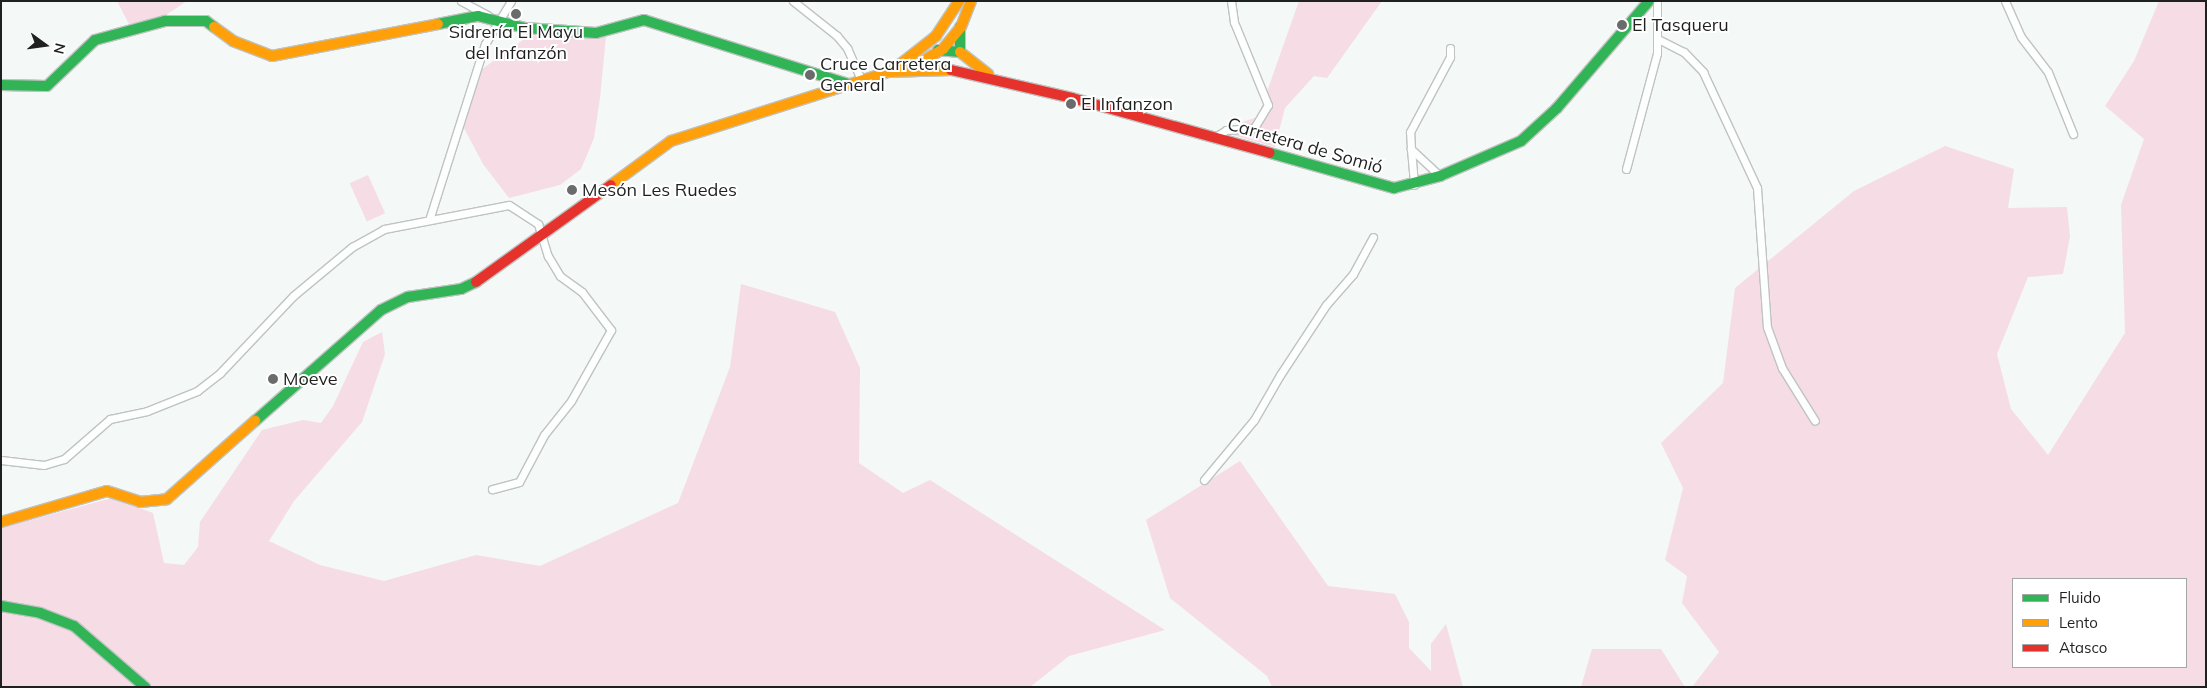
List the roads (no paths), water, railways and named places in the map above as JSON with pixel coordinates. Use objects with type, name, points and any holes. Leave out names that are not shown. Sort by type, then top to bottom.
[{"type":"main road","points":[[1,522],[106,491],[140,502],[167,499],[381,310],[408,297],[471,286],[671,141],[861,80],[909,68],[943,49],[961,27],[971,1]]},
{"type":"main road","name":"Carretera de Somió","points":[[909,68],[951,70],[993,78],[1216,137],[1376,186],[1414,186],[1521,141],[1557,108],[1649,1]]},
{"type":"main road","points":[[888,72],[920,51],[959,3]]},
{"type":"main road","points":[[951,70],[943,49],[944,36],[959,3]]},
{"type":"main road","points":[[1,85],[47,86],[95,40],[165,21],[206,21],[232,41],[272,56],[466,18],[542,30],[596,33],[644,20],[848,84]]},
{"type":"main road","points":[[960,52],[961,27]]},
{"type":"main road","points":[[920,51],[943,49],[960,52],[993,78]]},
{"type":"main road","points":[[1,606],[40,613],[74,626],[145,687]]},
{"type":"street","points":[[461,1],[499,22]]},
{"type":"street","points":[[430,217],[472,77],[511,1]]},
{"type":"street","points":[[793,1],[837,36],[847,48],[861,80]]},
{"type":"street","points":[[1626,169],[1635,146],[1658,39],[1657,1]]},
{"type":"street","points":[[2006,1],[2021,37],[2048,72],[2073,134]]},
{"type":"street","points":[[1216,137],[1226,130],[1254,128],[1268,105],[1234,22],[1232,2]]},
{"type":"street","points":[[1658,39],[1684,52],[1703,72],[1757,188],[1767,327],[1782,368],[1815,420]]},
{"type":"street","points":[[1414,186],[1411,125],[1450,57],[1450,48]]},
{"type":"street","points":[[1411,149],[1440,176]]},
{"type":"street","points":[[1,460],[44,465],[64,458],[110,419],[147,411],[197,391],[220,374],[293,296],[352,247],[384,229],[430,217],[442,220],[509,205],[538,224],[543,234],[548,256],[560,276],[582,292],[611,330],[570,401],[544,435],[519,482],[492,490]]},
{"type":"street","points":[[1204,480],[1254,420],[1280,375],[1353,274],[1373,237]]},
{"type":"place","name":"Sidrería El Mayu del Infanzón","points":[[516,14]]},
{"type":"place","name":"El Tasqueru","points":[[1622,25]]},
{"type":"place","name":"Cruce Carretera General","points":[[810,75]]},
{"type":"place","name":"El Infanzon","points":[[1071,104]]},
{"type":"place","name":"Mesón Les Ruedes","points":[[572,190]]},
{"type":"place","name":"Moeve","points":[[273,379]]}]
